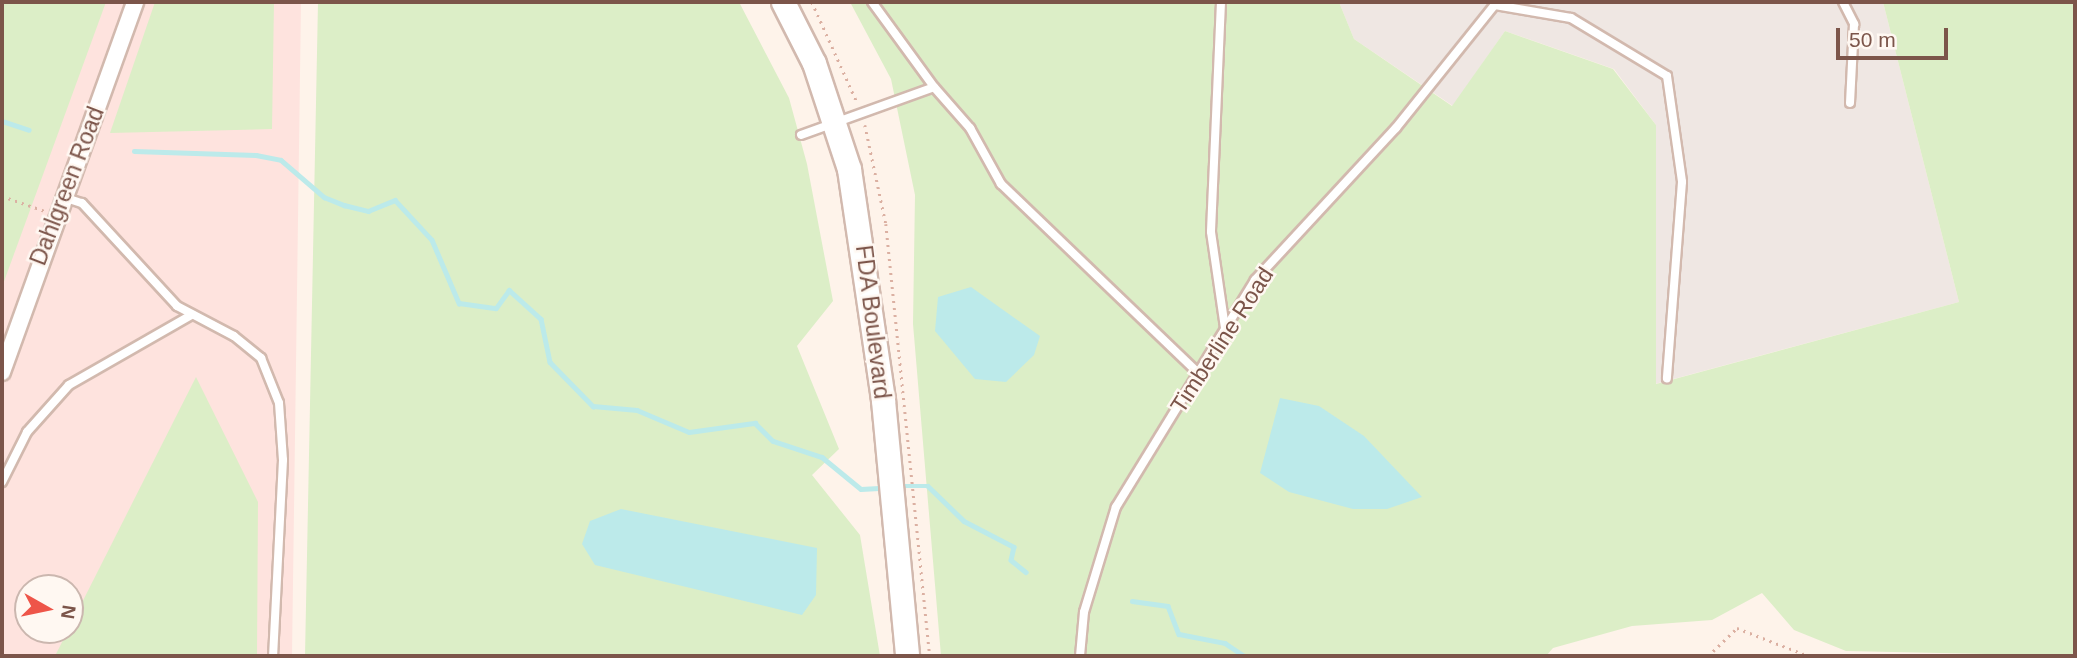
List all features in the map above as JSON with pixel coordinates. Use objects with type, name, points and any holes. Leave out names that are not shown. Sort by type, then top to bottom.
[{"type":"street","name":"Dahlgreen Road","points":[[2,372],[54,214],[63,197],[135,2]]},
{"type":"street","name":"FDA Boulevard","points":[[783,2],[836,123],[877,255],[918,654]]},
{"type":"lane","points":[[872,2],[934,87],[970,128],[1001,184],[1198,373]]},
{"type":"lane","points":[[1221,2],[1211,232],[1225,328]]},
{"type":"lane","points":[[1843,2],[1854,24],[1850,103]]},
{"type":"lane","points":[[1496,4],[1571,18],[1667,76],[1682,182],[1667,379]]},
{"type":"lane","name":"Timberline Road","points":[[1080,656],[1084,612],[1116,507],[1255,280],[1396,128],[1496,4]]},
{"type":"lane","points":[[802,135],[934,87]]},
{"type":"lane","points":[[63,197],[82,203],[191,315],[234,335],[261,358],[279,403],[284,460],[273,656]]},
{"type":"lane","points":[[2,482],[27,432],[69,385],[191,315]]},
{"type":"path","points":[[2,196],[54,214]]},
{"type":"path","points":[[877,255],[918,654]]},
{"type":"path","points":[[1708,656],[1737,628],[1809,656]]},
{"type":"shaded area","points":[[2,2],[301,2],[292,656],[2,656]]},
{"type":"shaded area","points":[[1339,2],[1883,2],[1959,302],[1655,384],[1656,125],[1614,69],[1505,31],[1453,106],[1354,39]]},
{"type":"green space","points":[[2,2],[106,2],[2,287]]},
{"type":"green space","points":[[155,2],[274,2],[272,129],[110,133]]},
{"type":"green space","points":[[318,2],[739,2],[789,98],[807,164],[833,301],[797,346],[839,449],[812,475],[860,535],[880,656],[305,656]]},
{"type":"green space","points":[[850,2],[1339,2],[1354,39],[1452,106],[1505,31],[1613,69],[1656,125],[1656,384],[1959,302],[1883,2],[2075,2],[2075,656],[1846,651],[1794,630],[1762,593],[1712,620],[1632,626],[1553,648],[1546,656],[941,656],[913,324],[915,195],[891,79]]},
{"type":"green space","points":[[196,377],[258,502],[257,656],[55,656],[61,644],[84,644],[84,599]]},
{"type":"water","points":[[971,287],[1040,336],[1034,355],[1006,382],[975,379],[935,331],[938,297]]},
{"type":"water","points":[[1280,398],[1319,406],[1364,436],[1422,497],[1387,509],[1353,509],[1289,492],[1260,473]]},
{"type":"water","points":[[621,509],[817,548],[816,595],[802,615],[595,565],[582,544],[590,521]]},
{"type":"waterway","points":[[2,121],[29,130]]},
{"type":"waterway","points":[[134,151],[256,155],[281,160],[324,197],[344,205],[368,211],[395,200],[432,240],[459,303],[496,308],[509,290],[541,319],[550,362],[593,406],[637,410],[689,432],[755,423],[773,441],[822,457],[861,489],[883,488]]},
{"type":"waterway","points":[[899,486],[928,486],[964,521],[1014,547],[1011,560],[1026,572]]},
{"type":"waterway","points":[[1132,601],[1168,606],[1179,634],[1225,643],[1244,656]]}]
